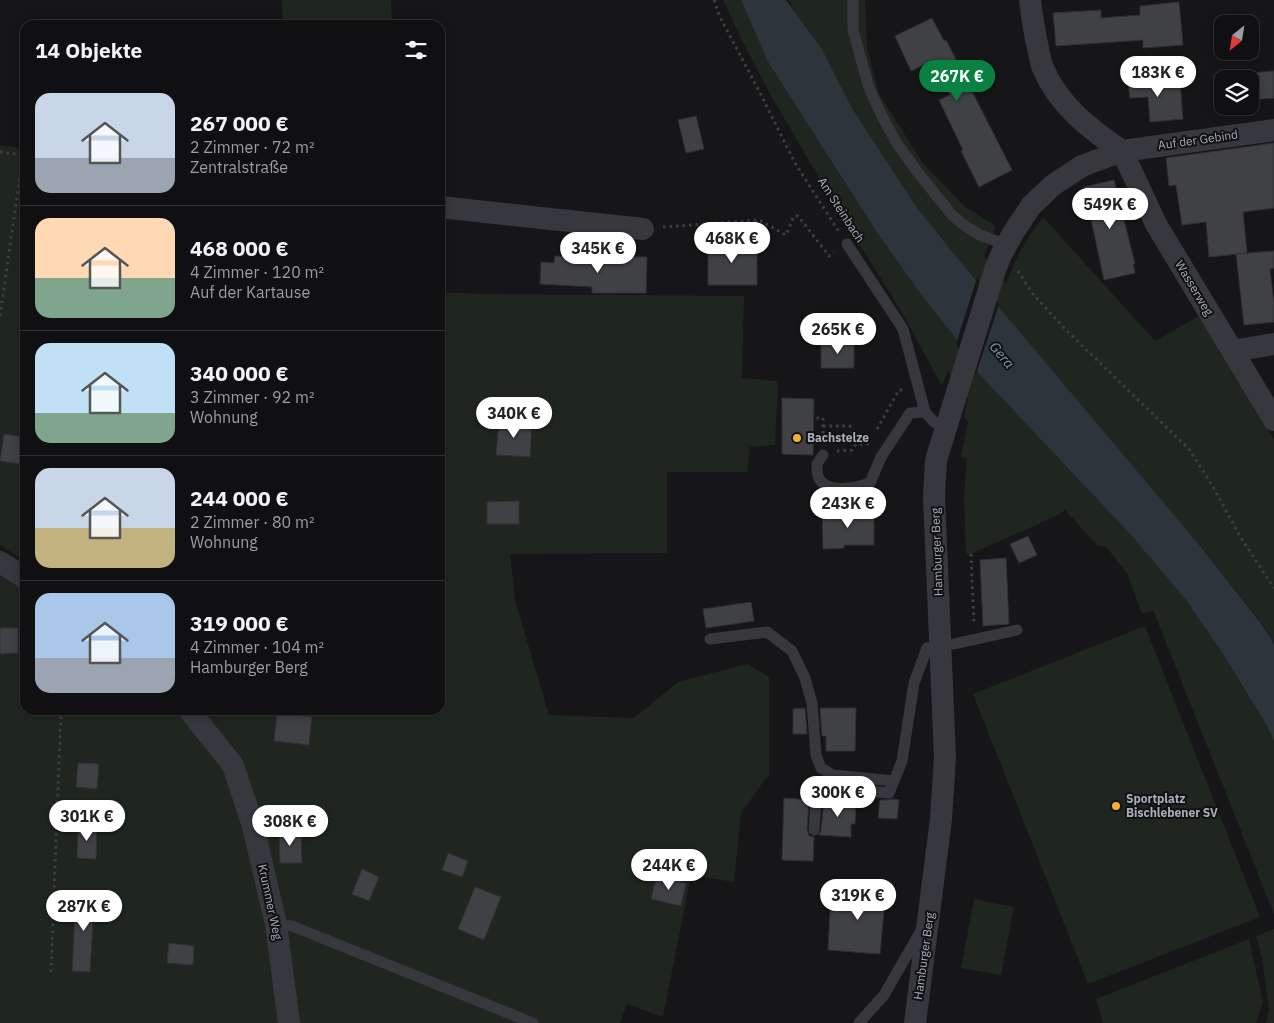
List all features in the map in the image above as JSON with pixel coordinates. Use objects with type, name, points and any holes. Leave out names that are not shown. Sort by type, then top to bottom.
[{"type":"street","points":[[1030,0],[1033,30],[1043,68],[1057,94],[1077,116],[1122,151]]},
{"type":"street","name":"Auf der Gebind","points":[[1122,151],[1274,130]]},
{"type":"street","name":"Hamburger Berg","points":[[915,1023],[941,819],[945,757],[934,497],[936,460],[1001,257],[1031,206],[1053,185],[1082,166],[1122,151]]},
{"type":"street","name":"Wasserweg","points":[[1122,151],[1156,224],[1274,420]]},
{"type":"street","points":[[445,208],[643,228]]},
{"type":"street","points":[[1232,351],[1274,344]]},
{"type":"street","points":[[0,562],[20,575]]},
{"type":"street","name":"Krummer Weg","points":[[193,715],[233,765],[253,826],[276,924],[289,1023]]},
{"type":"lane","points":[[852,0],[853,30],[869,88],[896,142],[933,193],[958,220],[980,234],[1001,257]]},
{"type":"lane","name":"Am Steinbach","points":[[846,244],[903,329],[925,412]]},
{"type":"lane","points":[[823,453],[816,464],[818,477],[823,484],[831,488],[856,488],[870,484],[881,457],[910,413],[925,412],[934,422],[946,428]]},
{"type":"lane","points":[[814,830],[817,787],[889,793],[902,761],[914,683],[927,648],[940,647],[1017,630]]},
{"type":"lane","points":[[710,639],[766,632],[792,651],[805,678],[812,704],[816,756],[821,768],[833,775],[894,781]]},
{"type":"lane","points":[[859,1023],[884,995],[929,917]]},
{"type":"lane","points":[[276,924],[292,926],[533,1023]]},
{"type":"path","name":"Am Steinbach","points":[[714,0],[719,15],[796,163],[846,244]]},
{"type":"path","points":[[0,152],[20,154]]},
{"type":"path","points":[[0,316],[20,174]]},
{"type":"path","points":[[643,228],[759,220],[786,235],[794,216],[798,216],[829,256],[846,244]]},
{"type":"path","points":[[1001,257],[1017,270],[1032,293],[1068,332],[1189,449],[1209,480],[1241,538],[1274,588]]},
{"type":"path","points":[[810,418],[823,418],[823,426],[823,453],[852,450],[858,444],[850,426],[823,426]]},
{"type":"path","points":[[971,554],[975,639]]},
{"type":"path","points":[[51,972],[61,715]]},
{"type":"shaded area","points":[[282,0],[391,0],[392,20],[283,20]]},
{"type":"shaded area","points":[[723,0],[741,0],[768,62],[876,231],[922,296],[954,336],[979,374],[1130,534],[1186,600],[1225,657],[1267,726],[1274,741],[1274,914],[1153,610],[1142,614],[1127,573],[1106,547],[1097,545],[1065,510],[1056,516],[966,555],[964,496],[967,458],[961,457],[968,422],[964,416],[968,399],[948,371],[942,386],[900,309],[839,212],[773,99],[741,39]]},
{"type":"shaded area","points":[[789,0],[865,0],[867,48],[879,94],[922,162],[964,206],[996,226],[984,256],[1006,283],[1017,257],[1043,217],[1155,341],[1199,316],[1274,439],[1274,644],[1263,625],[1197,542],[918,209],[853,110],[822,49],[793,9]]},
{"type":"shaded area","points":[[0,145],[15,147],[20,150],[20,558],[0,545]]},
{"type":"shaded area","points":[[445,292],[744,296],[742,378],[778,381],[775,445],[750,447],[747,472],[667,472],[667,553],[510,554],[515,600],[549,715],[634,718],[678,682],[747,664],[769,677],[769,774],[741,813],[734,882],[691,875],[663,1017],[627,1004],[620,1023],[297,1023],[269,932],[282,1023],[0,1023],[0,575],[20,588],[20,715],[181,715],[221,760],[245,762],[205,715],[445,715]]},
{"type":"shaded area","name":"Sportplatz Bischlebener SV","points":[[1145,626],[1260,917],[1088,984],[973,694]]},
{"type":"shaded area","points":[[974,899],[1014,907],[1001,975],[961,968]]},
{"type":"shaded area","points":[[1274,929],[1274,1023],[1266,1023],[1269,1010],[1262,959],[1256,936]]},
{"type":"shaded area","points":[[1249,939],[1263,1002],[1256,1023],[1103,1023],[1096,999]]},
{"type":"water","name":"Gera","points":[[741,0],[786,0],[822,49],[853,110],[918,209],[1197,542],[1263,626],[1274,644],[1274,741],[1267,726],[1225,657],[1186,600],[1130,534],[979,374],[954,336],[922,296],[876,231],[768,62]]},
{"type":"pier","points":[[977,278],[999,304],[976,374],[956,344]]},
{"type":"building","points":[[1179,2],[1183,45],[1143,48],[1143,40],[1056,46],[1053,13],[1101,10],[1101,18],[1140,15],[1140,6]]},
{"type":"building","points":[[932,18],[944,41],[946,40],[1012,170],[979,187],[939,100],[950,95],[932,61],[911,71],[895,36]]},
{"type":"building","points":[[1274,71],[1274,98],[1259,99],[1259,72]]},
{"type":"building","points":[[1146,73],[1147,85],[1180,82],[1183,119],[1150,122],[1148,97],[1130,98],[1127,75]]},
{"type":"building","points":[[696,116],[704,149],[686,153],[678,120]]},
{"type":"building","points":[[1274,143],[1274,208],[1243,212],[1247,253],[1209,257],[1206,222],[1182,225],[1176,185],[1169,186],[1166,158]]},
{"type":"building","points":[[1114,180],[1135,264],[1133,264],[1135,273],[1104,280],[1084,187]]},
{"type":"building","points":[[708,243],[757,243],[757,285],[708,285]]},
{"type":"building","points":[[1274,251],[1274,268],[1270,269],[1274,322],[1244,325],[1236,254]]},
{"type":"building","points":[[555,256],[647,257],[646,293],[592,293],[592,287],[540,284],[541,262],[554,263]]},
{"type":"building","points":[[821,342],[854,342],[854,368],[821,368]]},
{"type":"building","points":[[782,398],[814,399],[813,455],[782,454]]},
{"type":"building","points":[[499,420],[532,422],[530,457],[496,455]]},
{"type":"building","points":[[4,434],[20,436],[19,464],[0,461]]},
{"type":"building","points":[[519,501],[519,524],[487,524],[487,502]]},
{"type":"building","points":[[822,511],[874,511],[874,545],[844,545],[844,548],[823,549]]},
{"type":"building","points":[[1028,536],[1037,555],[1019,563],[1010,544]]},
{"type":"building","points":[[1006,558],[1009,624],[983,626],[980,560]]},
{"type":"building","points":[[751,602],[754,621],[706,628],[703,609]]},
{"type":"building","points":[[0,628],[18,628],[18,653],[0,654]]},
{"type":"building","points":[[805,708],[807,734],[793,734],[793,709]]},
{"type":"building","points":[[820,708],[856,708],[855,751],[826,751],[826,736],[822,736]]},
{"type":"building","points":[[277,715],[312,717],[309,745],[274,741]]},
{"type":"building","points":[[78,763],[99,764],[97,789],[76,787]]},
{"type":"building","points":[[784,798],[809,800],[807,829],[809,836],[814,837],[813,861],[782,860]]},
{"type":"building","points":[[826,799],[856,801],[855,824],[851,824],[851,837],[819,835],[824,801],[826,802]]},
{"type":"building","points":[[880,800],[899,800],[897,819],[878,818]]},
{"type":"building","points":[[78,825],[97,826],[96,859],[77,858]]},
{"type":"building","points":[[279,832],[301,832],[302,863],[280,863]]},
{"type":"building","points":[[448,853],[468,861],[462,877],[442,870]]},
{"type":"building","points":[[362,869],[379,877],[369,901],[352,894]]},
{"type":"building","points":[[656,877],[686,883],[681,906],[651,899]]},
{"type":"building","points":[[856,885],[886,888],[880,954],[828,950],[831,895],[855,897]]},
{"type":"building","points":[[475,887],[501,897],[484,940],[458,929]]},
{"type":"building","points":[[76,894],[97,895],[95,921],[93,921],[90,972],[72,971]]},
{"type":"building","points":[[169,943],[194,946],[193,965],[167,963]]},
{"type":"place","name":"Bachstelze","points":[[797,438]]},
{"type":"place","name":"Sportplatz Bischlebener SV","points":[[1116,806]]}]
